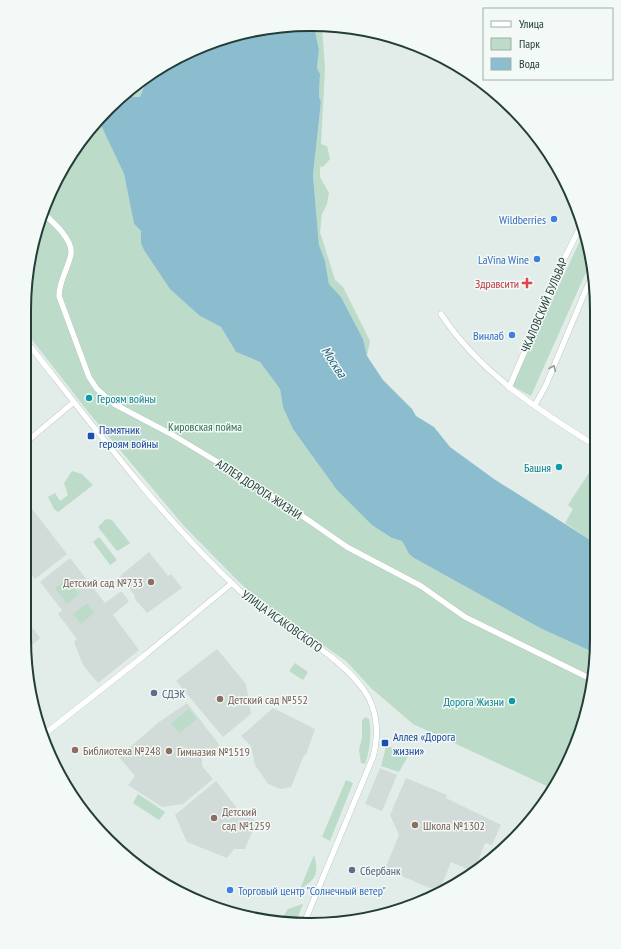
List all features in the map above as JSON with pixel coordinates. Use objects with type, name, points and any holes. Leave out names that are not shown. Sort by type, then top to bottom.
[{"type":"street","name":"АЛЛЕЯ ДОРОГА ЖИЗНИ","points":[[47,217],[65,236],[71,248],[71,255],[59,286],[59,296],[89,377],[102,395],[114,404],[171,434],[285,504],[347,547],[421,586],[465,618],[588,677]]},
{"type":"street","name":"ЧКАЛОВСКИЙ БУЛЬВАР","points":[[508,388],[565,257],[578,232]]},
{"type":"street","points":[[535,405],[546,385],[589,284]]},
{"type":"street","points":[[441,314],[465,345],[495,377],[508,388],[590,442]]},
{"type":"street","name":"УЛИЦА ИСАКОВСКОГО","points":[[31,347],[133,477],[232,583],[259,607],[339,663],[365,692],[374,713],[377,737],[372,761],[306,918]]},
{"type":"street","points":[[31,438],[74,402]]},
{"type":"street","points":[[47,732],[145,655],[232,583]]},
{"type":"shaded area","points":[[31,508],[67,554],[35,579],[31,574]]},
{"type":"shaded area","name":"Детский сад №733","points":[[149,552],[168,576],[171,574],[182,588],[147,613],[134,598],[135,596],[120,576]]},
{"type":"shaded area","points":[[70,558],[105,603],[120,592],[122,592],[129,601],[113,615],[139,650],[98,683],[83,665],[74,642],[77,639],[58,614],[62,610],[40,582]]},
{"type":"shaded area","points":[[31,626],[40,638],[31,645]]},
{"type":"shaded area","name":"Детский сад №552","points":[[217,649],[246,684],[251,714],[223,737],[176,681]]},
{"type":"shaded area","name":"Гимназия №1519","points":[[187,703],[218,743],[219,746],[202,758],[202,766],[213,779],[183,804],[162,807],[128,785],[135,776],[119,757],[159,722]]},
{"type":"shaded area","points":[[273,708],[315,729],[306,755],[304,755],[291,787],[281,789],[268,784],[255,765],[251,746],[241,736]]},
{"type":"shaded area","points":[[380,768],[397,775],[382,811],[365,804]]},
{"type":"shaded area","points":[[406,778],[447,795],[446,798],[501,825],[492,845],[485,843],[478,862],[468,869],[451,862],[442,885],[430,888],[385,869],[399,835],[390,815]]},
{"type":"shaded area","name":"Детский сад №1259","points":[[216,781],[240,812],[257,821],[245,849],[234,849],[227,858],[187,842],[175,815]]},
{"type":"green space","points":[[315,31],[322,32],[325,69],[321,144],[327,146],[330,159],[324,166],[320,167],[320,177],[329,193],[327,204],[322,214],[320,232],[335,280],[343,287],[370,341],[367,356],[363,339],[341,297],[329,284],[325,261],[319,245],[313,175],[321,102],[319,96],[320,74],[317,68],[319,50]]},
{"type":"green space","points":[[145,86],[140,97],[133,98],[132,95]]},
{"type":"green space","name":"Кировская пойма","points":[[101,125],[124,174],[134,224],[141,231],[141,243],[200,316],[221,327],[236,352],[260,362],[280,389],[283,407],[392,538],[402,541],[409,554],[414,558],[542,629],[589,650],[585,693],[575,728],[569,745],[548,786],[413,724],[371,688],[346,661],[261,602],[238,581],[184,526],[89,413],[31,338],[31,310],[33,274],[36,256],[52,204],[68,171]]},
{"type":"green space","points":[[580,240],[587,269],[531,396],[512,386]]},
{"type":"green space","points":[[72,471],[82,474],[93,485],[58,512],[54,509],[48,497],[55,493],[60,501],[68,495],[64,483]]},
{"type":"green space","points":[[590,471],[590,540],[565,523],[573,509],[568,505]]},
{"type":"green space","points":[[106,519],[112,520],[130,543],[118,551],[98,527]]},
{"type":"green space","points":[[99,537],[117,560],[110,565],[93,542]]},
{"type":"green space","points":[[68,579],[79,594],[67,604],[55,588]]},
{"type":"green space","points":[[87,603],[94,613],[81,624],[73,614]]},
{"type":"green space","points":[[295,663],[308,672],[303,680],[289,671]]},
{"type":"green space","points":[[189,709],[197,719],[179,733],[171,723]]},
{"type":"green space","points":[[366,717],[369,719],[370,737],[365,764],[361,763],[359,750],[362,738],[362,720]]},
{"type":"green space","points":[[386,747],[412,749],[399,772],[381,766]]},
{"type":"green space","points":[[346,780],[353,783],[330,841],[322,837]]},
{"type":"green space","points":[[138,794],[165,812],[159,820],[133,803]]},
{"type":"green space","points":[[314,855],[316,866],[315,875],[310,882],[300,889]]},
{"type":"green space","points":[[303,904],[298,917],[283,916],[288,909]]},
{"type":"water","name":"Москва","points":[[315,31],[319,50],[317,68],[320,74],[319,96],[321,102],[313,175],[319,245],[325,261],[329,284],[341,297],[363,339],[367,356],[383,380],[412,409],[416,416],[434,427],[450,447],[494,479],[590,540],[589,650],[542,629],[414,558],[409,554],[402,541],[392,538],[372,525],[337,490],[293,429],[283,407],[280,389],[260,362],[236,352],[221,327],[200,316],[170,289],[141,243],[141,231],[134,224],[124,174],[101,125],[132,95],[133,97],[140,97],[145,86],[155,78],[171,68],[204,52],[256,36],[274,33]]},
{"type":"place","name":"Wildberries","points":[[554,219]]},
{"type":"place","name":"LaVina Wine","points":[[537,259]]},
{"type":"place","name":"Здравсити","points":[[527,283]]},
{"type":"place","name":"Винлаб","points":[[512,335]]},
{"type":"place","name":"Героям войны","points":[[89,398]]},
{"type":"place","name":"Памятник героям войны","points":[[91,436]]},
{"type":"place","name":"Башня","points":[[559,467]]},
{"type":"place","name":"Детский сад №733","points":[[151,582]]},
{"type":"place","name":"СДЭК","points":[[154,693]]},
{"type":"place","name":"Детский сад №552","points":[[220,699]]},
{"type":"place","name":"Дорога Жизни","points":[[512,701]]},
{"type":"place","name":"Аллея «Дорога жизни»","points":[[385,743]]},
{"type":"place","name":"Библиотека №248","points":[[75,750]]},
{"type":"place","name":"Гимназия №1519","points":[[169,751]]},
{"type":"place","name":"Детский сад №1259","points":[[214,818]]},
{"type":"place","name":"Школа №1302","points":[[415,825]]},
{"type":"place","name":"Сбербанк","points":[[352,870]]},
{"type":"place","name":"Торговый центр \"Солнечный ветер\"","points":[[230,890]]}]
